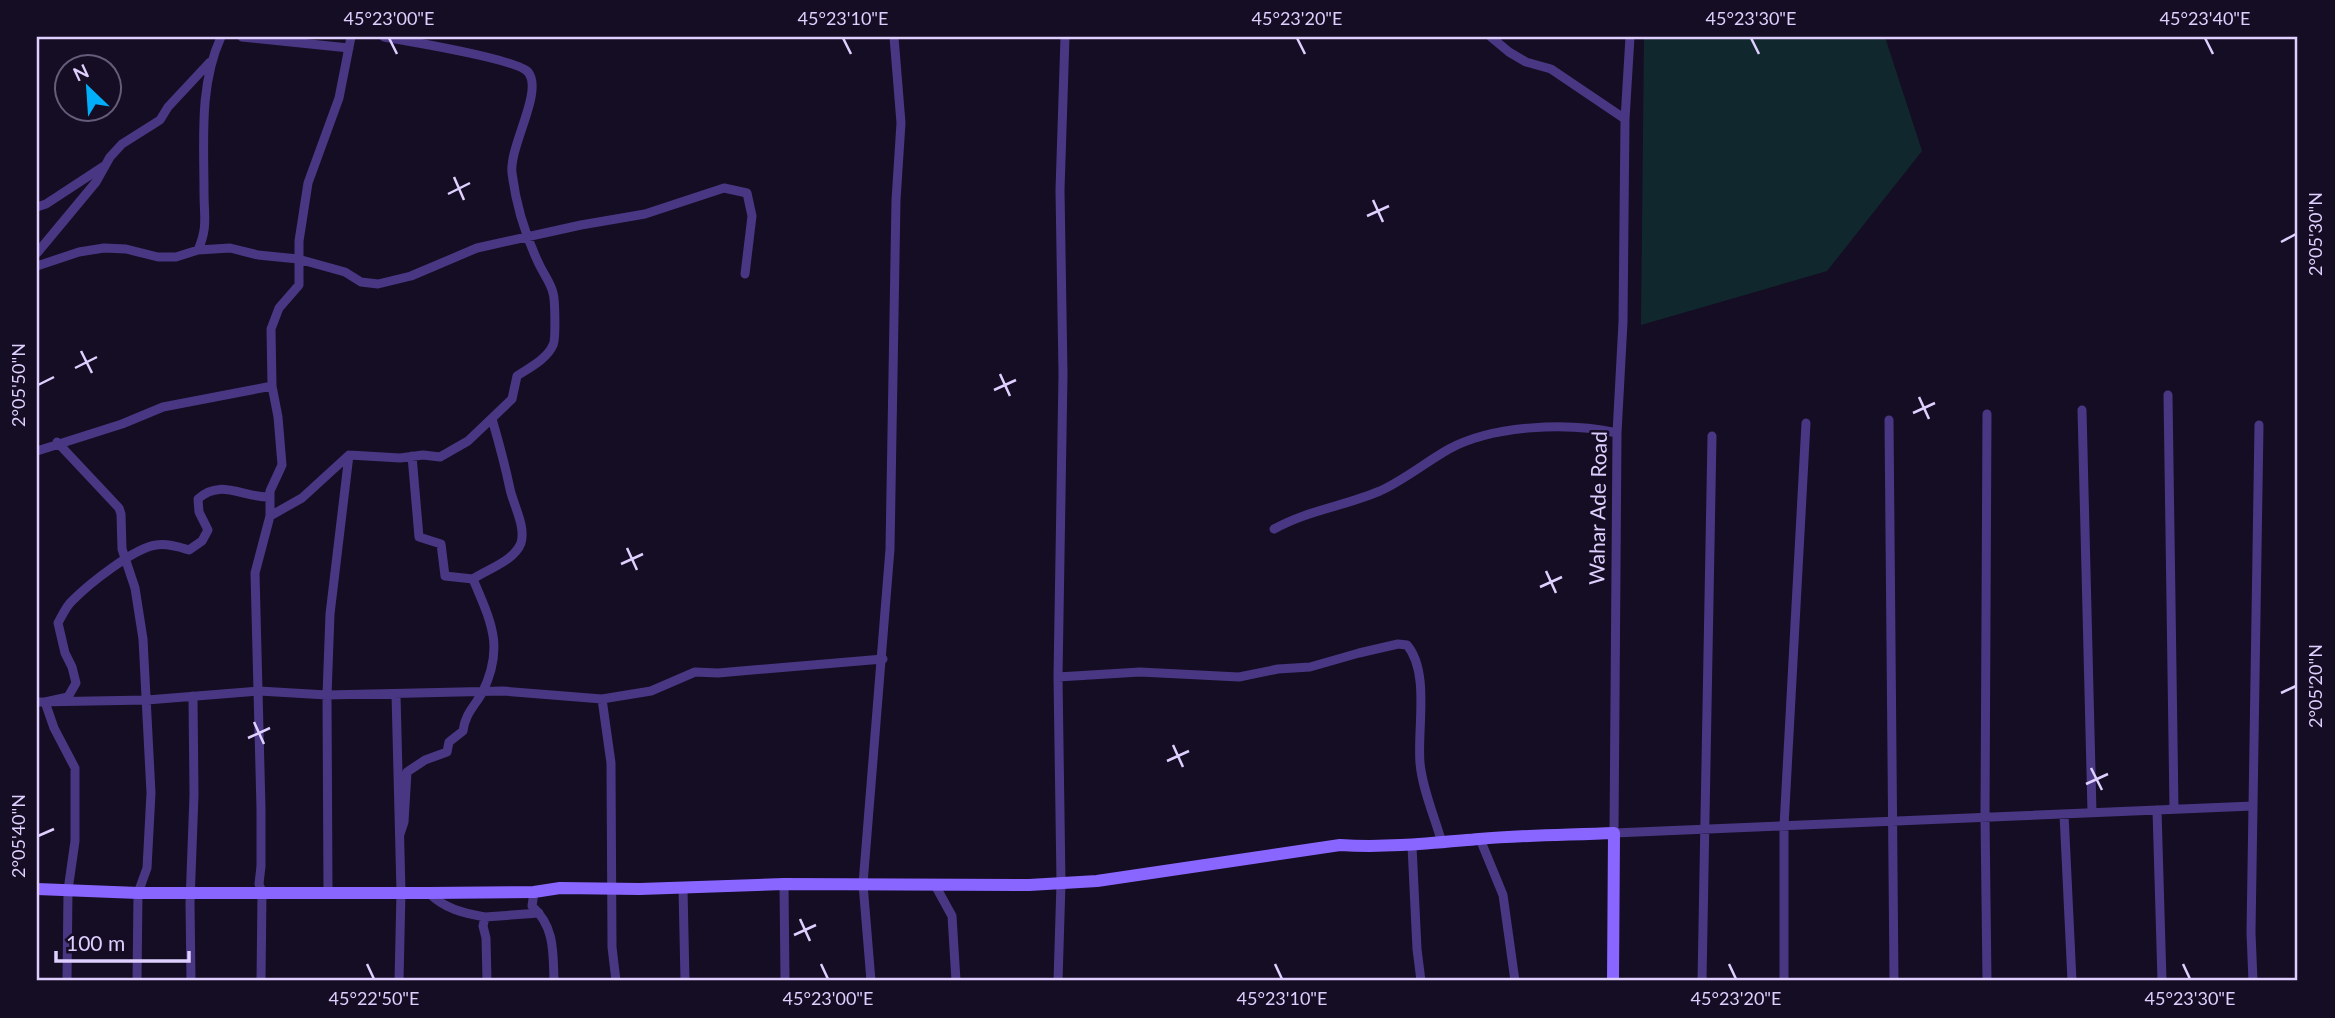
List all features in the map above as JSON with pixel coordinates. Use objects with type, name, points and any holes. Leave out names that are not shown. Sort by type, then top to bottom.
[{"type":"street","points":[[198,250],[206,228],[204,132],[210,62],[221,37]]},
{"type":"street","points":[[242,37],[349,48]]},
{"type":"street","points":[[261,981],[262,891],[259,884],[259,691],[255,573],[270,516],[270,491],[282,465],[272,386],[271,329],[279,308],[299,285],[300,228],[308,183],[339,98],[351,37]]},
{"type":"street","points":[[270,516],[303,498],[349,455],[440,457],[468,441],[512,399],[517,376],[542,358],[554,345],[554,293],[527,236],[515,192],[512,168],[514,147],[533,92],[532,78],[525,68],[481,56],[384,37]]},
{"type":"street","points":[[871,981],[863,884],[890,549],[896,201],[901,123],[894,37]]},
{"type":"street","points":[[1058,981],[1058,677],[1063,374],[1060,190],[1065,37]]},
{"type":"street","points":[[1491,37],[1508,52],[1526,62],[1551,69],[1625,118]]},
{"type":"street","name":"Wahar Ade Road","points":[[1613,981],[1617,433],[1623,322],[1625,118],[1630,37]]},
{"type":"street","points":[[37,253],[96,182],[110,157],[122,145],[160,120],[168,107],[210,62]]},
{"type":"street","points":[[37,206],[46,204],[105,166]]},
{"type":"street","points":[[37,266],[79,252],[104,248],[176,257],[198,250],[230,248],[258,255],[298,259],[345,272],[361,282],[378,284],[411,276],[477,248],[580,225],[645,215],[724,188],[747,193],[750,205],[752,216],[745,274]]},
{"type":"street","points":[[37,451],[57,442],[122,424],[163,407],[272,386]]},
{"type":"street","points":[[2168,395],[2174,809]]},
{"type":"street","points":[[2082,410],[2092,813]]},
{"type":"street","points":[[1987,414],[1987,981]]},
{"type":"street","points":[[412,456],[419,537],[441,544],[445,576],[473,579],[510,559],[521,542],[519,513],[510,492],[507,470],[492,419]]},
{"type":"street","points":[[1889,420],[1894,981]]},
{"type":"street","points":[[1784,981],[1784,826],[1806,424]]},
{"type":"street","points":[[2253,981],[2251,933],[2259,425]]},
{"type":"street","points":[[1274,529],[1307,513],[1358,500],[1384,489],[1450,449],[1505,431],[1553,428],[1597,429],[1617,433]]},
{"type":"street","points":[[1702,981],[1712,436]]},
{"type":"street","points":[[57,442],[119,508],[122,549],[135,588],[143,639],[151,793],[147,867],[138,893],[137,981]]},
{"type":"street","points":[[328,892],[327,695],[330,614],[349,455]]},
{"type":"street","points":[[41,702],[68,697],[76,683],[58,623],[71,601],[125,559],[156,545],[173,545],[189,550],[202,541],[208,530],[198,499],[207,491],[221,488],[258,497],[270,497]]},
{"type":"street","points":[[400,834],[404,822],[407,772],[425,760],[447,752],[449,742],[463,731],[464,718],[482,691],[496,647],[491,624],[473,579]]},
{"type":"street","points":[[1058,677],[1140,672],[1239,677],[1278,669],[1310,667],[1398,644],[1407,645],[1415,655],[1419,673],[1420,765],[1442,843]]},
{"type":"street","points":[[41,702],[146,700],[259,691],[327,695],[482,691],[601,699],[651,691],[695,672],[718,673],[883,659]]},
{"type":"street","points":[[396,694],[401,892],[399,981]]},
{"type":"street","points":[[191,981],[193,696]]},
{"type":"street","points":[[601,699],[611,763],[611,947],[615,981]]},
{"type":"street","points":[[41,702],[75,768],[75,841],[68,890],[67,981]]},
{"type":"street","points":[[37,889],[138,893],[429,893],[784,884],[935,886],[1060,883],[1097,881],[1339,845],[1412,846],[1480,839],[2253,806]]},
{"type":"street","points":[[2157,810],[2162,981]]},
{"type":"street","points":[[2064,814],[2072,981]]},
{"type":"street","points":[[1480,839],[1503,895],[1515,981]]},
{"type":"street","points":[[1412,846],[1421,981]]},
{"type":"street","points":[[784,884],[785,981]]},
{"type":"street","points":[[935,886],[952,916],[956,981]]},
{"type":"street","points":[[684,888],[685,981]]},
{"type":"street","points":[[534,892],[532,905],[540,913],[553,939],[554,981]]},
{"type":"street","points":[[429,893],[440,905],[485,918],[540,913]]},
{"type":"street","points":[[485,918],[483,926],[486,938],[487,981]]},
{"type":"green space","points":[[1644,37],[1885,37],[1922,151],[1827,271],[1641,325]]}]
